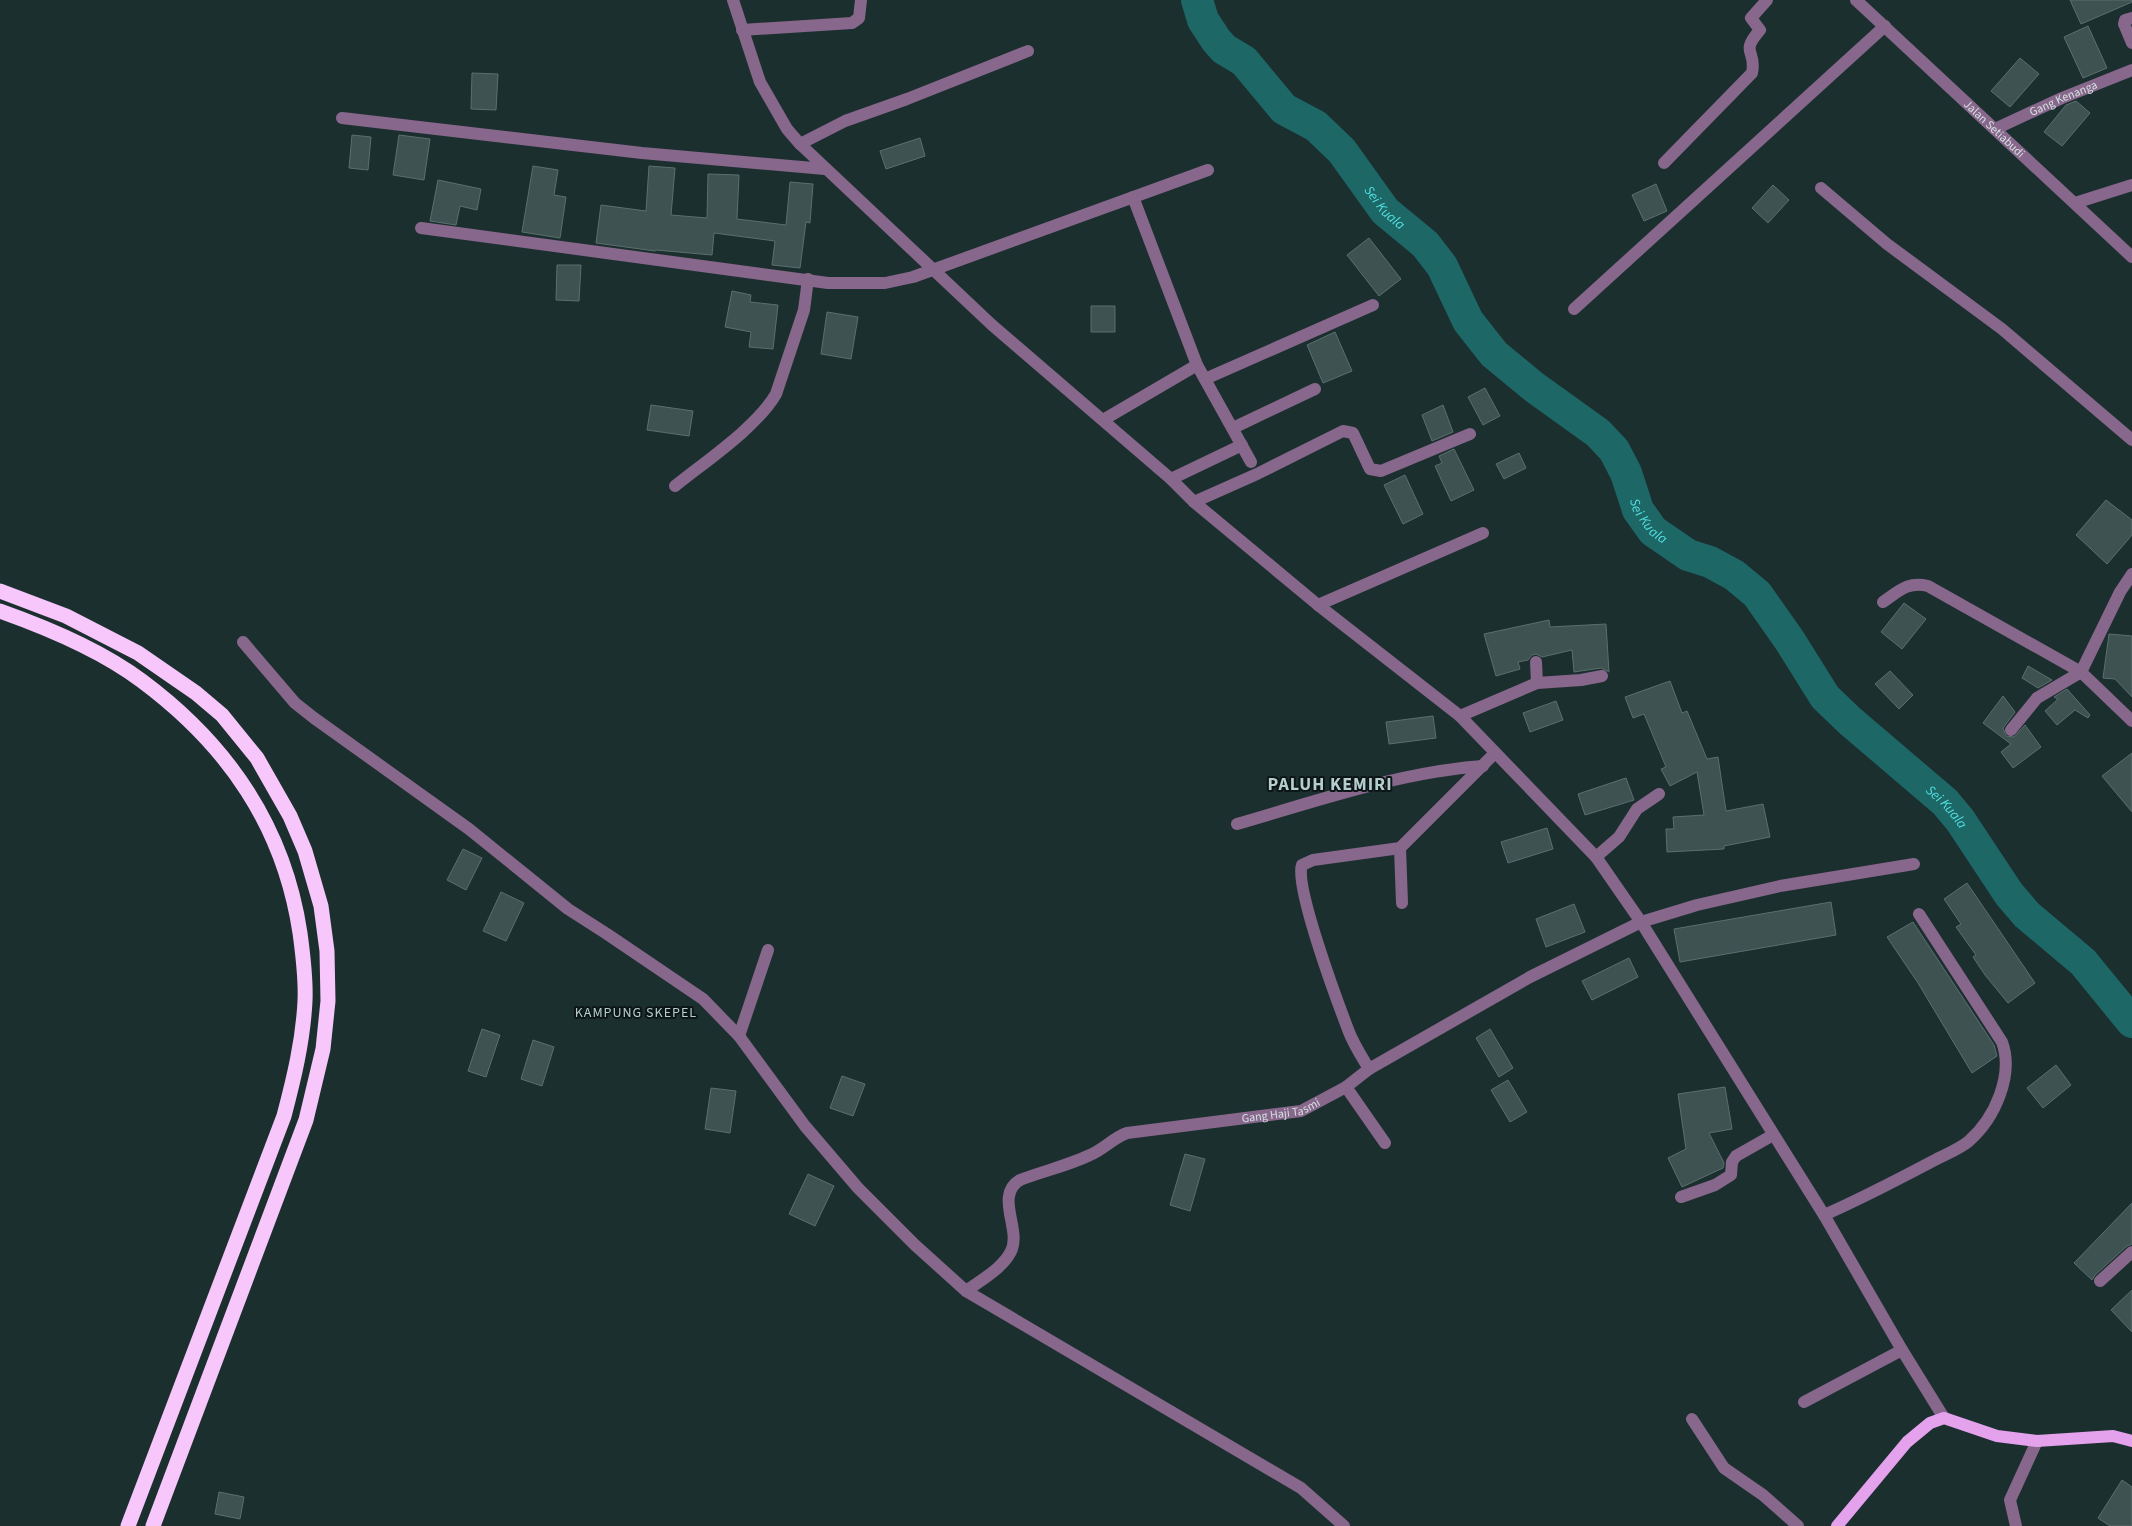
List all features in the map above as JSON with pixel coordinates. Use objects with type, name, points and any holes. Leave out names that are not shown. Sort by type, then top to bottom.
[{"type":"highway","points":[[0,591],[66,616],[138,653],[196,692],[222,715],[257,758],[290,816],[305,851],[321,906],[327,951],[328,1002],[323,1049],[306,1120],[152,1526]]},
{"type":"highway","points":[[0,611],[86,647],[142,680],[198,730],[235,773],[264,818],[280,851],[296,909],[303,954],[305,999],[301,1049],[284,1116],[128,1526]]},
{"type":"main road","points":[[1837,1526],[1907,1442],[1930,1423],[1944,1418],[1997,1436],[2037,1441],[2113,1436],[2132,1441]]},
{"type":"street","points":[[733,0],[766,95],[787,129],[825,169],[992,325],[1171,479],[1194,502],[1318,604],[1460,716],[1596,856],[1641,922],[1824,1215],[1902,1350],[1944,1418]]},
{"type":"street","points":[[742,30],[852,23],[859,18],[861,0]]},
{"type":"street","points":[[1664,163],[1752,73],[1753,63],[1749,46],[1750,41],[1760,30],[1750,18],[1767,0]]},
{"type":"street","name":"Jalan Setiabudi","points":[[1856,0],[2132,257]]},
{"type":"street","points":[[2132,18],[2125,20],[2124,24],[2132,44]]},
{"type":"street","points":[[1574,309],[1885,26]]},
{"type":"street","points":[[800,144],[846,121],[1028,51]]},
{"type":"street","name":"Gang Kenanga","points":[[1994,129],[2062,98],[2132,70]]},
{"type":"street","points":[[342,118],[642,153],[825,169]]},
{"type":"street","points":[[421,228],[850,284],[885,283],[934,270],[1208,170]]},
{"type":"street","points":[[2075,203],[2132,185]]},
{"type":"street","points":[[1821,188],[1887,244],[2002,329],[2132,440]]},
{"type":"street","points":[[1133,197],[1198,365],[1251,462]]},
{"type":"street","points":[[675,486],[755,421],[769,406],[776,394],[804,310],[808,279]]},
{"type":"street","points":[[1206,379],[1373,305]]},
{"type":"street","points":[[1103,420],[1198,365]]},
{"type":"street","points":[[1233,428],[1315,389]]},
{"type":"street","points":[[1194,502],[1257,474],[1343,431],[1352,433],[1370,469],[1376,471],[1381,471],[1470,434]]},
{"type":"street","points":[[1171,479],[1242,445]]},
{"type":"street","points":[[1318,604],[1483,533]]},
{"type":"street","points":[[2011,730],[2037,698],[2081,672],[2120,592],[2132,574]]},
{"type":"street","points":[[1883,602],[1908,586],[1917,583],[1928,586],[2081,672],[2132,721]]},
{"type":"street","points":[[243,642],[295,702],[314,718],[469,829],[568,909],[703,999],[739,1036],[806,1126],[858,1188],[914,1244],[966,1291],[1301,1488],[1344,1526]]},
{"type":"street","points":[[1536,662],[1537,683]]},
{"type":"street","points":[[1460,716],[1537,683],[1565,682],[1602,676]]},
{"type":"street","points":[[1369,1069],[1350,1034],[1322,955],[1300,871],[1302,865],[1313,860],[1400,848],[1495,752]]},
{"type":"street","points":[[1237,824],[1358,790],[1437,771],[1483,766]]},
{"type":"street","points":[[1596,856],[1619,837],[1637,809],[1660,794]]},
{"type":"street","points":[[1400,848],[1402,904]]},
{"type":"street","name":"Gang Haji Tasmi","points":[[966,1291],[1002,1263],[1013,1247],[1009,1193],[1014,1184],[1020,1180],[1067,1165],[1093,1154],[1117,1137],[1127,1133],[1301,1111],[1346,1087],[1369,1069],[1530,976],[1641,922],[1697,905],[1780,886],[1914,864]]},
{"type":"street","points":[[1824,1215],[1861,1200],[1969,1141],[1989,1116],[2003,1090],[2006,1053],[2002,1042],[1919,914]]},
{"type":"street","points":[[739,1036],[768,950]]},
{"type":"street","points":[[1346,1087],[1385,1143]]},
{"type":"street","points":[[1681,1197],[1715,1185],[1731,1175],[1732,1162],[1736,1156],[1773,1135]]},
{"type":"street","points":[[2100,1281],[2132,1252]]},
{"type":"street","points":[[1804,1402],[1902,1350]]},
{"type":"street","points":[[1692,1419],[1724,1468],[1763,1495],[1798,1526]]},
{"type":"street","points":[[2016,1526],[2010,1500],[2037,1441]]},
{"type":"building","points":[[2070,0],[2132,0],[2132,2],[2081,24]]},
{"type":"building","points":[[2088,26],[2107,68],[2083,78],[2064,37]]},
{"type":"building","points":[[2020,58],[2039,74],[2010,107],[1991,91]]},
{"type":"building","points":[[472,73],[498,74],[496,110],[471,109]]},
{"type":"building","points":[[2076,101],[2090,113],[2062,146],[2044,132],[2066,105]]},
{"type":"building","points":[[352,135],[371,137],[368,170],[349,168]]},
{"type":"building","points":[[399,135],[430,139],[424,180],[393,175]]},
{"type":"building","points":[[920,138],[925,156],[886,169],[880,151]]},
{"type":"building","points":[[533,166],[558,170],[554,195],[566,197],[560,238],[522,232]]},
{"type":"building","points":[[649,166],[675,168],[671,215],[707,218],[708,174],[739,175],[737,219],[786,225],[790,182],[813,184],[810,223],[806,222],[800,268],[772,265],[775,241],[714,233],[712,255],[655,251],[596,243],[601,205],[646,211]]},
{"type":"building","points":[[438,180],[481,189],[477,210],[460,206],[456,225],[430,221]]},
{"type":"building","points":[[1656,184],[1667,211],[1644,221],[1632,195]]},
{"type":"building","points":[[1773,185],[1789,200],[1768,223],[1752,208]]},
{"type":"building","points":[[1369,238],[1401,279],[1379,296],[1347,255]]},
{"type":"building","points":[[557,265],[581,265],[579,301],[556,300]]},
{"type":"building","points":[[732,291],[751,295],[750,302],[778,305],[773,349],[749,347],[751,332],[725,327]]},
{"type":"building","points":[[1091,306],[1115,306],[1115,332],[1091,332]]},
{"type":"building","points":[[827,312],[858,317],[851,359],[821,354]]},
{"type":"building","points":[[1335,332],[1352,371],[1323,383],[1307,345]]},
{"type":"building","points":[[1485,388],[1500,416],[1483,425],[1468,397]]},
{"type":"building","points":[[651,405],[693,411],[689,436],[647,430]]},
{"type":"building","points":[[1443,405],[1453,432],[1432,441],[1422,415]]},
{"type":"building","points":[[1454,449],[1474,490],[1451,501],[1435,466],[1442,463],[1439,456]]},
{"type":"building","points":[[1519,453],[1526,468],[1504,479],[1496,464]]},
{"type":"building","points":[[1405,475],[1423,514],[1403,524],[1384,485]]},
{"type":"building","points":[[2106,500],[2132,520],[2132,535],[2107,564],[2076,535]]},
{"type":"building","points":[[1904,603],[1926,619],[1902,649],[1881,632]]},
{"type":"building","points":[[1549,620],[1550,627],[1606,624],[1609,672],[1601,668],[1574,672],[1572,650],[1542,657],[1536,654],[1532,655],[1528,660],[1518,662],[1520,669],[1496,676],[1484,634]]},
{"type":"building","points":[[2109,634],[2132,636],[2132,697],[2115,679],[2103,678]]},
{"type":"building","points":[[2028,666],[2052,680],[2038,688],[2022,678]]},
{"type":"building","points":[[1890,671],[1913,695],[1899,709],[1875,684]]},
{"type":"building","points":[[1670,681],[1682,713],[1687,711],[1707,759],[1718,757],[1726,811],[1763,804],[1770,837],[1724,846],[1724,849],[1667,852],[1666,829],[1674,829],[1673,817],[1704,815],[1697,772],[1670,786],[1661,769],[1666,767],[1644,714],[1633,718],[1625,697]]},
{"type":"building","points":[[2067,689],[2090,715],[2088,718],[2075,710],[2057,725],[2045,711],[2058,699],[2054,697]]},
{"type":"building","points":[[2003,696],[2015,712],[2003,728],[2006,736],[2014,737],[2025,725],[2041,747],[2013,768],[2001,752],[2011,744],[1983,723]]},
{"type":"building","points":[[1556,701],[1563,720],[1530,732],[1523,713]]},
{"type":"building","points":[[1433,716],[1436,738],[1389,744],[1386,722]]},
{"type":"building","points":[[2132,753],[2132,812],[2102,776]]},
{"type":"building","points":[[1626,778],[1634,800],[1585,815],[1578,794]]},
{"type":"building","points":[[1547,828],[1553,849],[1508,863],[1501,842]]},
{"type":"building","points":[[463,849],[482,858],[466,890],[447,880]]},
{"type":"building","points":[[1967,883],[2035,983],[2008,1003],[1973,957],[1976,955],[1956,927],[1961,924],[1944,899]]},
{"type":"building","points":[[501,892],[524,903],[506,941],[483,931]]},
{"type":"building","points":[[1831,902],[1836,935],[1680,962],[1674,929]]},
{"type":"building","points":[[1574,904],[1585,932],[1546,947],[1536,919]]},
{"type":"building","points":[[1913,922],[1994,1045],[1997,1056],[1972,1073],[1918,983],[1887,937]]},
{"type":"building","points":[[1629,958],[1638,977],[1592,1000],[1582,981]]},
{"type":"building","points":[[482,1029],[500,1035],[486,1077],[468,1071]]},
{"type":"building","points":[[1490,1029],[1513,1068],[1499,1077],[1476,1038]]},
{"type":"building","points":[[533,1040],[554,1047],[542,1086],[521,1079]]},
{"type":"building","points":[[2056,1065],[2071,1085],[2043,1108],[2027,1088]]},
{"type":"building","points":[[842,1076],[865,1084],[853,1116],[830,1108]]},
{"type":"building","points":[[1508,1080],[1527,1112],[1510,1122],[1491,1090]]},
{"type":"building","points":[[1725,1087],[1732,1129],[1709,1133],[1724,1163],[1723,1168],[1682,1187],[1668,1158],[1686,1149],[1678,1094]]},
{"type":"building","points":[[711,1088],[736,1091],[730,1133],[705,1129]]},
{"type":"building","points":[[1185,1154],[1205,1159],[1190,1211],[1170,1205]]},
{"type":"building","points":[[808,1174],[834,1186],[815,1226],[789,1214]]},
{"type":"building","points":[[2132,1203],[2132,1244],[2127,1246],[2092,1280],[2074,1263]]},
{"type":"building","points":[[2132,1290],[2132,1332],[2111,1310]]},
{"type":"building","points":[[2122,1480],[2132,1487],[2132,1526],[2110,1526],[2098,1518]]},
{"type":"building","points":[[219,1492],[244,1497],[240,1519],[215,1514]]},
{"type":"waterway","name":"Sei Kuala","points":[[1197,0],[1203,20],[1224,49],[1244,61],[1284,109],[1316,126],[1342,151],[1385,211],[1425,244],[1442,266],[1468,321],[1494,354],[1534,387],[1598,433],[1614,450],[1626,473],[1638,510],[1653,531],[1688,555],[1710,562],[1734,575],[1757,594],[1790,641],[1825,697],[1850,721],[1945,802],[1960,820],[2009,894],[2027,915],[2083,962],[2132,1022]]},
{"type":"district","name":"PALUH KEMIRI","points":[[1330,784]]},
{"type":"district","name":"KAMPUNG SKEPEL","points":[[636,1012]]}]
